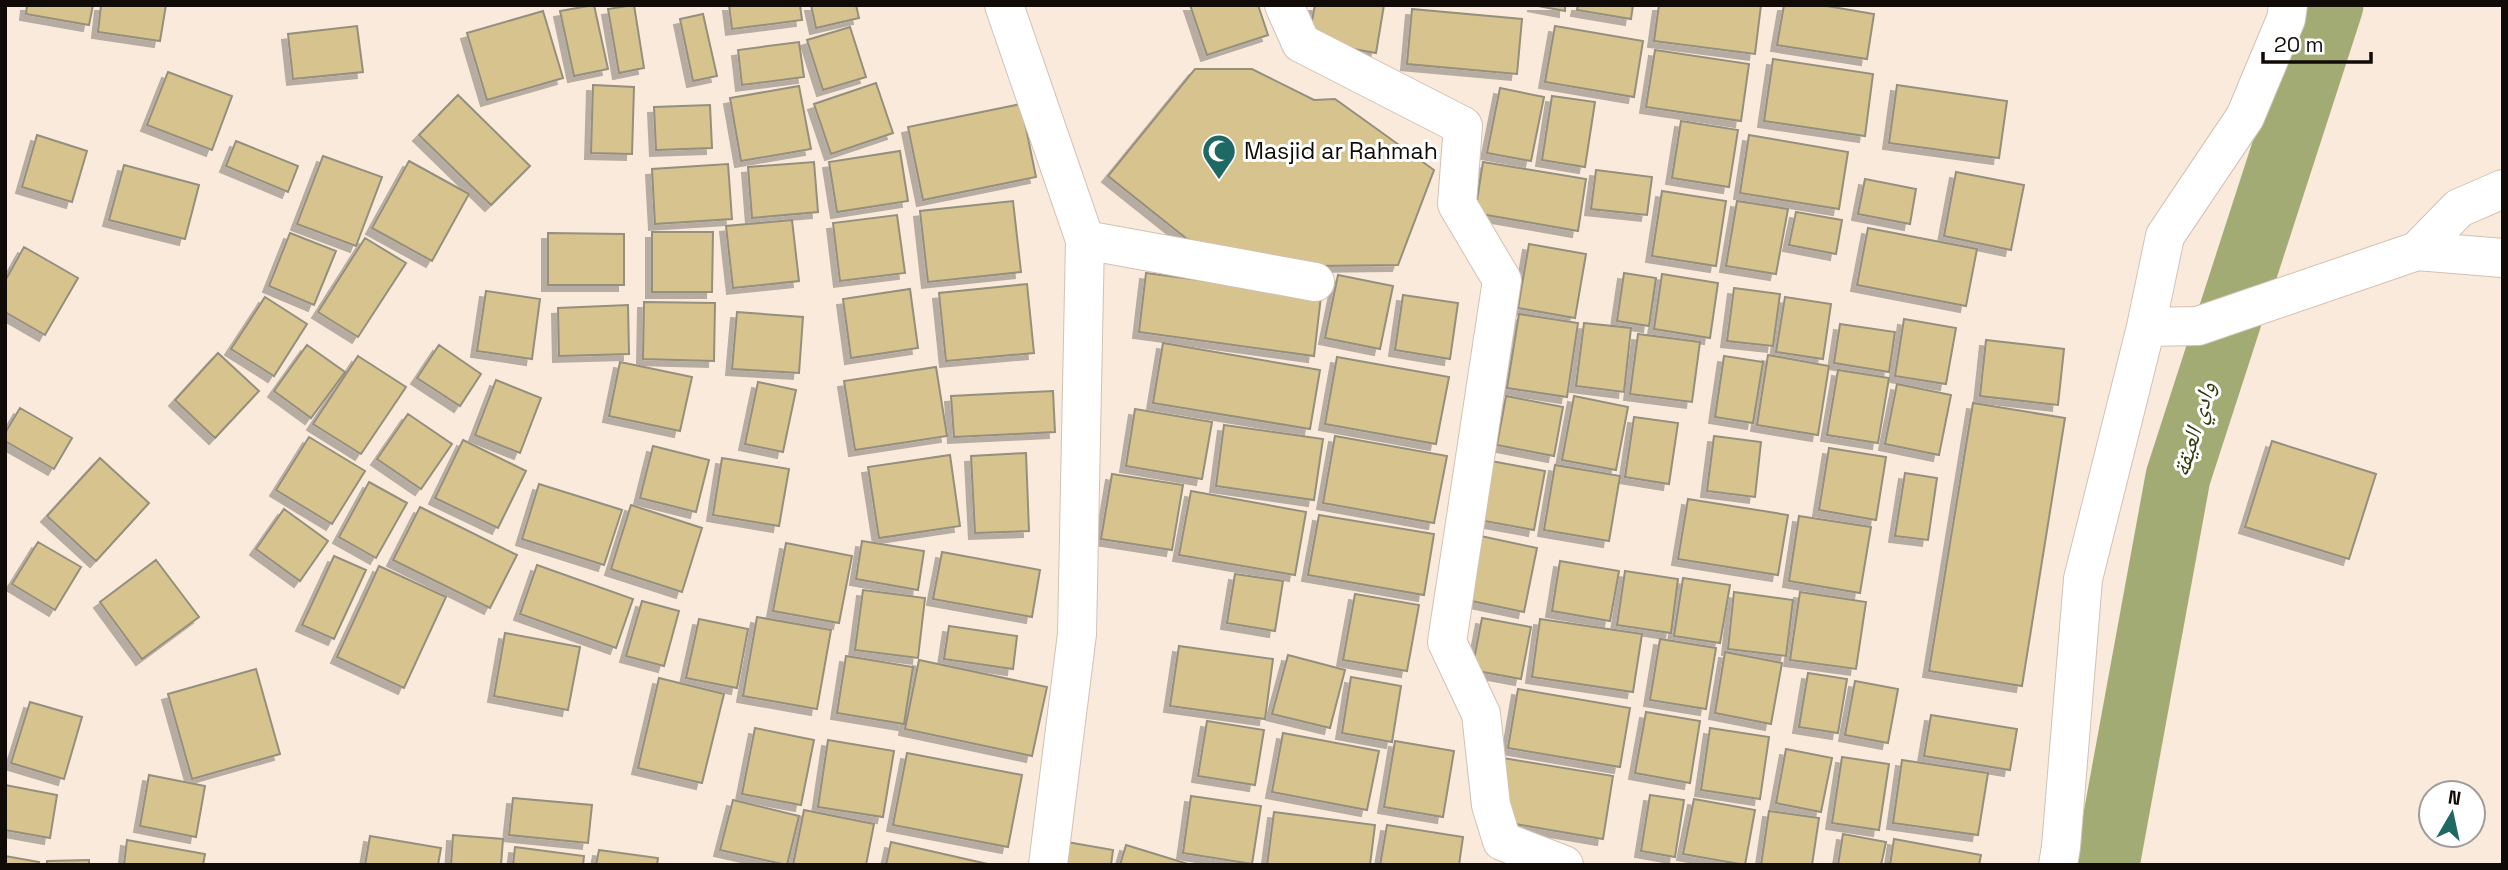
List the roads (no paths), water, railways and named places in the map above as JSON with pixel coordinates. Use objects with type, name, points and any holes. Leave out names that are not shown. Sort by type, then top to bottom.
[{"type":"street","points":[[1004,5],[1085,240],[1077,634],[1048,865]]},
{"type":"street","points":[[1284,5],[1300,43],[1464,126],[1457,204],[1502,280],[1447,642],[1481,714],[1491,805],[1502,841],[1564,865]]},
{"type":"street","points":[[2057,865],[2061,847],[2083,579],[2146,327],[2165,236],[2245,117],[2286,19],[2288,5]]},
{"type":"street","points":[[2417,251],[2459,208],[2503,189]]},
{"type":"street","points":[[1085,240],[1315,282]]},
{"type":"street","points":[[2146,327],[2198,326],[2417,251],[2503,258]]},
{"type":"waterway","name":"وادي العيقة","points":[[2107,865],[2178,477],[2331,5]]},
{"type":"place","name":"Masjid ar Rahmah","points":[[1219,181]]}]
